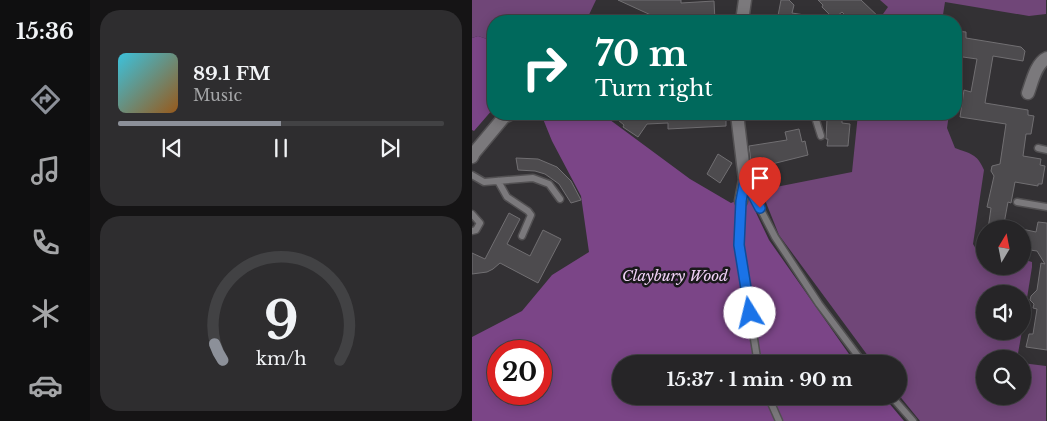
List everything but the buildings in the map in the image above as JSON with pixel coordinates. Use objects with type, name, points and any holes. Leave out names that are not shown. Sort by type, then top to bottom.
[{"type":"street","points":[[743,15],[745,0]]},
{"type":"street","points":[[1028,93],[1039,65],[1046,58]]},
{"type":"street","points":[[472,158],[474,153],[503,120]]},
{"type":"street","points":[[738,120],[745,180],[741,201]]},
{"type":"lane","points":[[816,120],[821,136]]},
{"type":"lane","points":[[1038,148],[1046,150]]},
{"type":"lane","points":[[472,175],[484,182],[533,178],[550,184],[560,199]]},
{"type":"lane","points":[[745,180],[775,237],[819,304],[857,355]]},
{"type":"lane","points":[[498,181],[507,196],[531,215],[522,236]]},
{"type":"lane","points":[[741,201],[739,245],[757,355]]},
{"type":"lane","points":[[1017,202],[1046,207]]},
{"type":"lane","points":[[472,214],[480,223],[476,230],[472,231]]},
{"type":"lane","points":[[772,405],[779,421]]},
{"type":"lane","points":[[899,405],[913,421]]},
{"type":"shaded area","points":[[472,0],[596,0],[589,15],[487,15],[487,39],[478,36],[472,38]]},
{"type":"shaded area","points":[[880,0],[1046,0],[1046,14],[1029,16],[945,2],[943,15],[882,15],[888,7]]},
{"type":"shaded area","points":[[857,120],[948,120],[947,128],[955,148],[976,157],[984,170],[973,244],[976,249],[976,275],[1031,275],[1029,285],[976,285],[976,340],[1020,340],[1019,350],[976,350],[976,405],[1031,405],[1031,364],[1046,366],[1046,421],[920,421],[907,405],[907,355],[867,355],[779,235],[761,190],[852,172]]},
{"type":"green space","points":[[478,36],[487,39],[487,116],[474,131],[472,130],[472,38]]},
{"type":"green space","name":"Claybury Wood","points":[[543,120],[610,120],[690,179],[731,203],[748,196],[769,240],[850,355],[612,355],[612,405],[891,405],[904,421],[472,421],[472,337],[522,311],[552,275],[589,252],[581,196],[552,141]]},
{"type":"route","points":[[750,313],[739,245],[741,201],[745,180],[760,208]]}]
